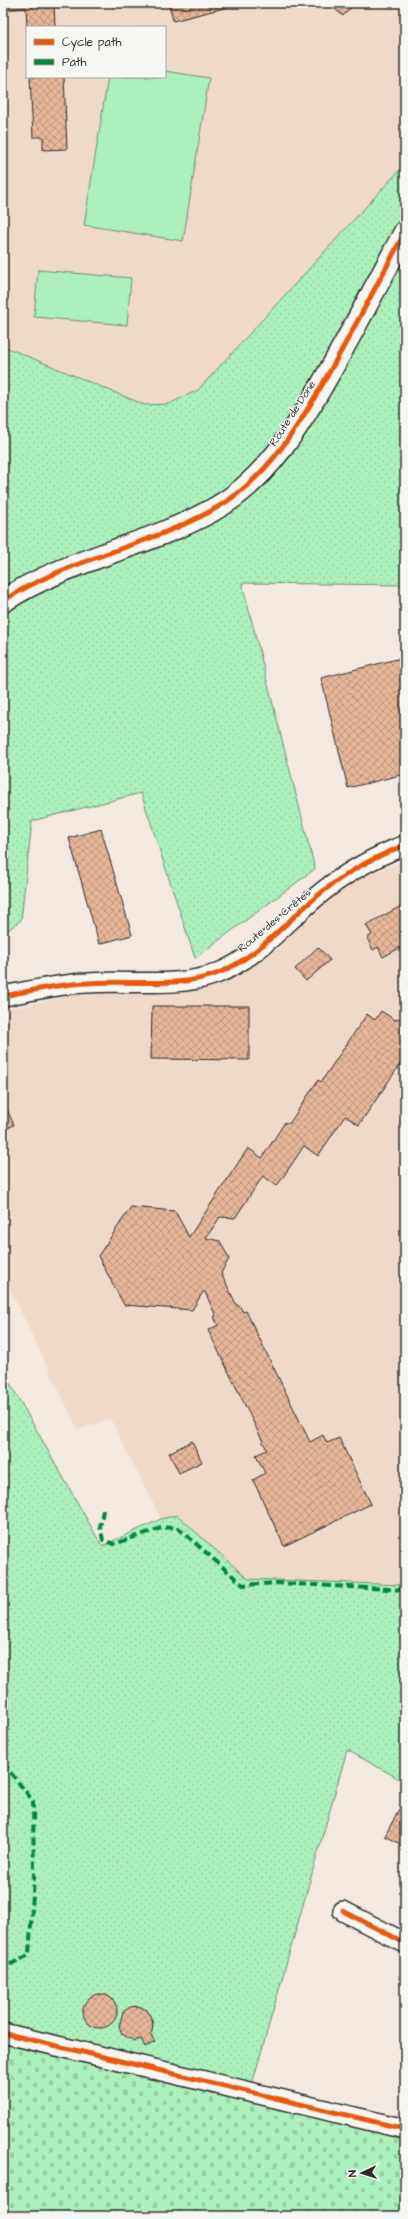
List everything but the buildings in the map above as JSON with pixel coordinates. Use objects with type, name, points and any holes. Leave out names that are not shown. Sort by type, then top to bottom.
[{"type":"street","name":"Route de Done","points":[[3,601],[37,582],[192,521],[235,496],[252,481],[276,456],[307,411],[405,232]]},
{"type":"street","name":"Route des Crêtes","points":[[3,996],[49,987],[85,983],[187,980],[215,974],[238,963],[259,949],[325,890],[351,871],[383,854],[405,845]]},
{"type":"street","points":[[343,1911],[405,1943]]},
{"type":"street","points":[[3,2033],[405,2129]]},
{"type":"shaded area","points":[[3,3],[405,3],[405,164],[198,390],[169,404],[145,405],[3,346]]},
{"type":"shaded area","points":[[405,861],[405,1585],[248,1579],[177,1516],[161,1519],[110,1419],[78,1430],[3,1275],[3,1010],[97,990],[199,987],[235,977],[278,948],[315,911],[356,879]]},
{"type":"green space","points":[[166,71],[209,78],[183,241],[84,225],[108,78],[166,78]]},
{"type":"green space","points":[[405,164],[405,585],[242,583],[315,869],[195,958],[141,793],[32,821],[21,920],[3,934],[3,346],[145,405],[169,404],[198,390]]},
{"type":"green space","points":[[38,270],[131,278],[127,325],[34,317]]},
{"type":"green space","points":[[3,1371],[102,1546],[161,1519],[177,1515],[248,1579],[405,1585],[405,1782],[347,1750],[247,2102],[3,2044]]},
{"type":"green space","points":[[3,2044],[405,2139],[405,2216],[3,2216]]},
{"type":"marked path","points":[[103,1510],[100,1527],[103,1540],[114,1544],[161,1528],[177,1527],[243,1585],[278,1583],[405,1590]]},
{"type":"marked path","points":[[3,1763],[33,1801],[34,1878],[29,1955],[3,1968]]},
{"type":"cycle path","points":[[3,601],[52,575],[186,524],[231,499],[249,484],[280,450],[307,411],[405,232]]},
{"type":"cycle path","points":[[3,996],[55,986],[102,982],[152,983],[186,981],[216,974],[232,966],[261,947],[312,900],[345,876],[374,859],[405,845]]},
{"type":"cycle path","points":[[343,1911],[405,1943]]},
{"type":"cycle path","points":[[3,2033],[405,2129]]}]
